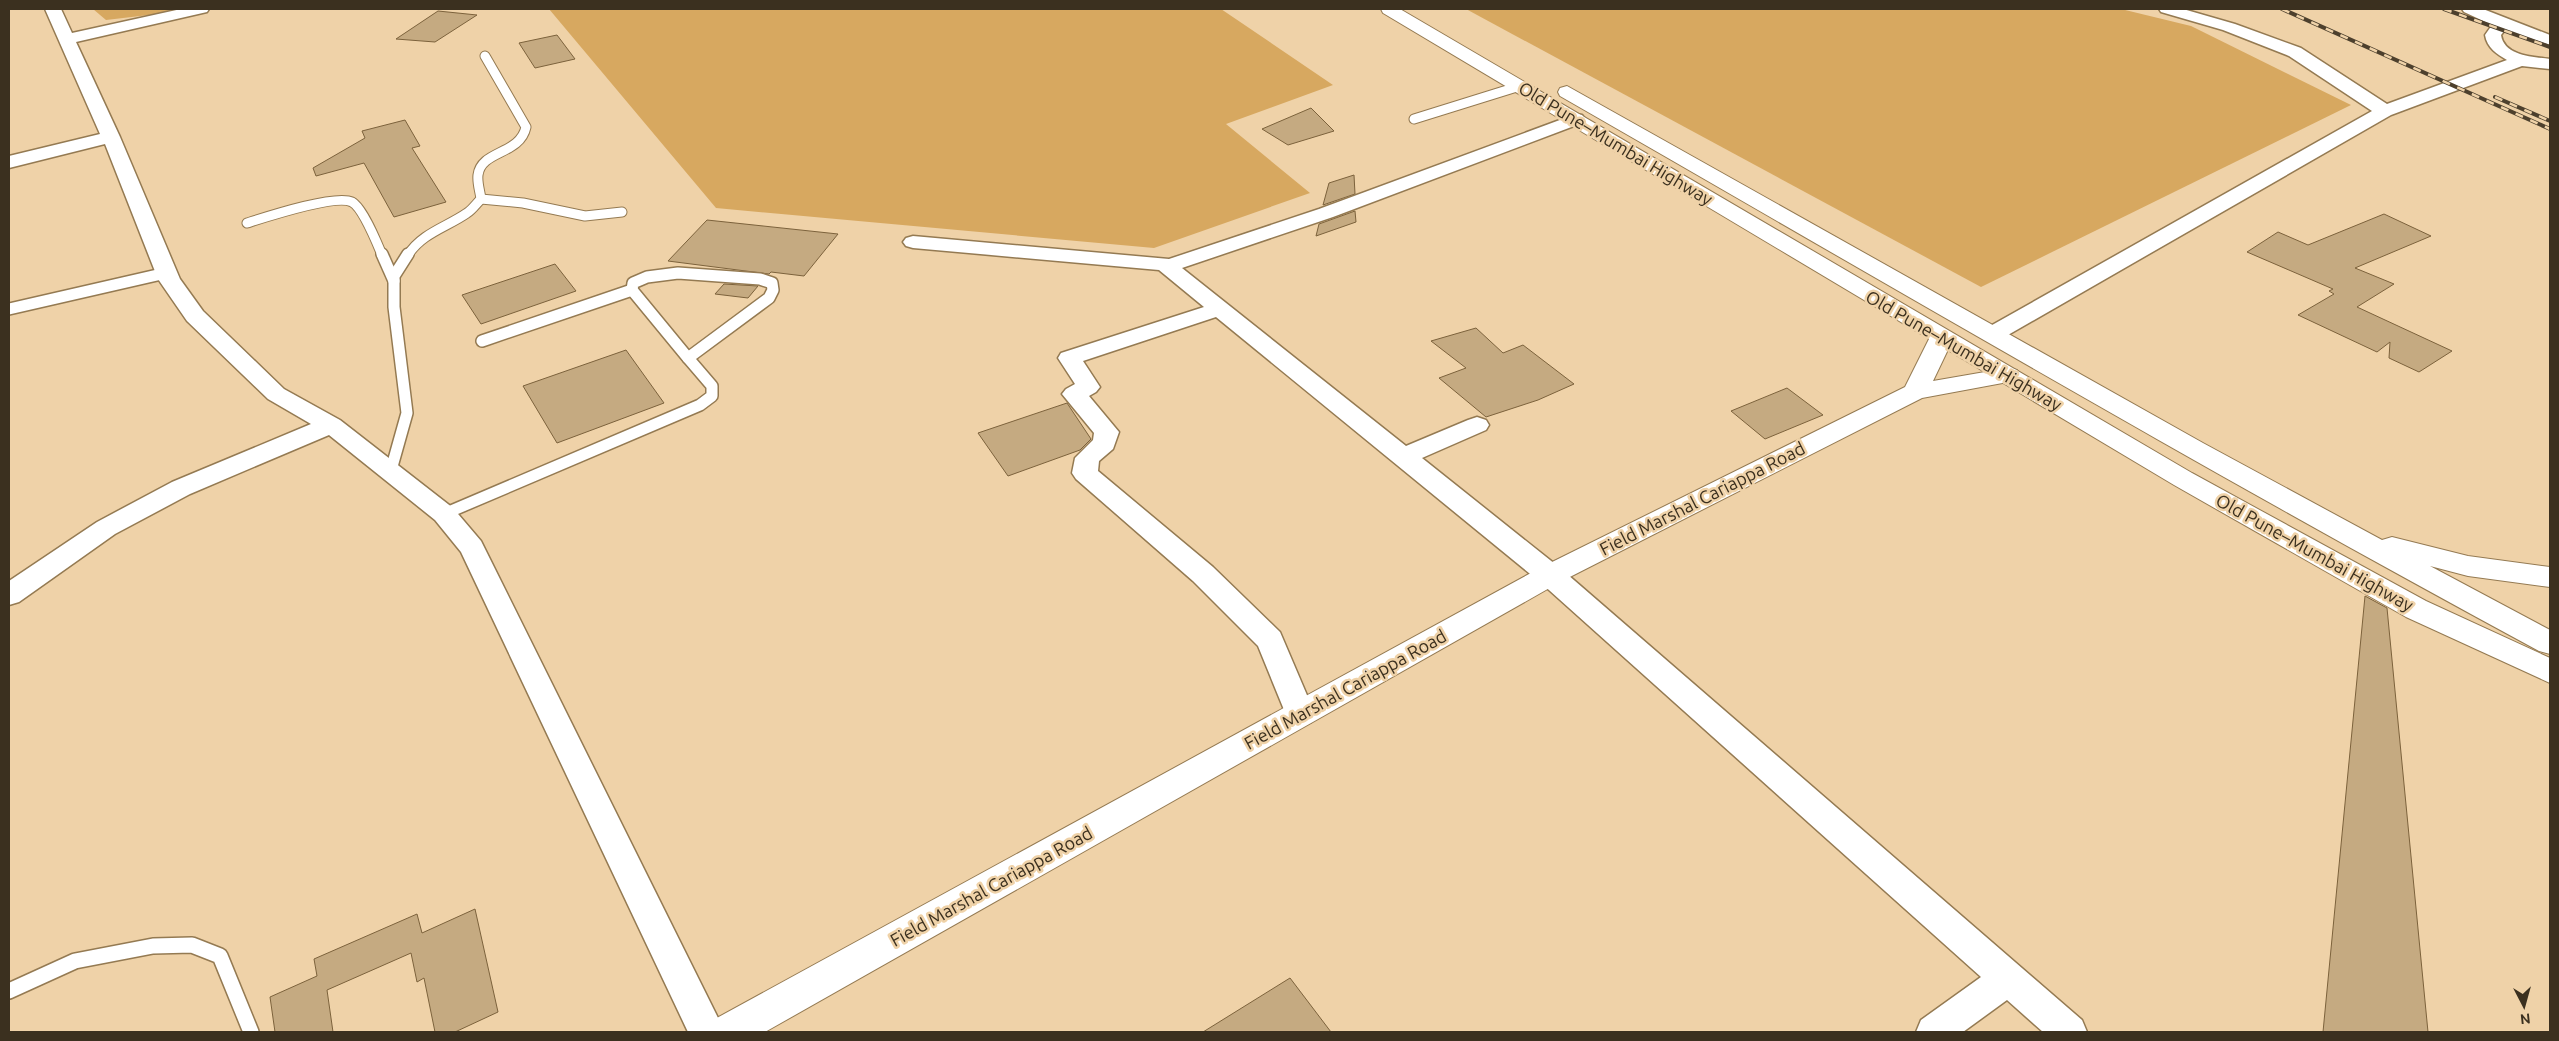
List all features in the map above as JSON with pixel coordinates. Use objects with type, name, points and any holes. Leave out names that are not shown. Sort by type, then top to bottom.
[{"type":"main road","name":"Old Pune–Mumbai Highway","points":[[1389,9],[2192,484],[2416,609],[2550,671]]},
{"type":"main road","name":"Old Pune–Mumbai Highway","points":[[1420,9],[2194,449],[2550,643]]},
{"type":"main road","points":[[1915,392],[1942,337]]},
{"type":"main road","name":"Field Marshal Cariappa Road","points":[[729,1032],[1550,575],[1915,392],[2008,375]]},
{"type":"main road","points":[[2362,540],[2468,566],[2550,577]]},
{"type":"street","points":[[53,9],[111,136],[166,273],[195,316],[276,394],[331,425],[391,470],[444,514],[472,548],[707,1032]]},
{"type":"street","points":[[68,39],[201,9]]},
{"type":"street","points":[[2170,9],[2270,40],[2296,52],[2385,111]]},
{"type":"street","points":[[2470,9],[2550,40]]},
{"type":"street","points":[[2502,23],[2493,35],[2493,40],[2499,48],[2518,60],[2550,64]]},
{"type":"street","points":[[1992,334],[2385,111],[2512,65],[2518,60]]},
{"type":"street","points":[[913,242],[1165,265],[1210,254],[1576,120]]},
{"type":"street","points":[[9,162],[111,136]]},
{"type":"street","points":[[1165,265],[1550,575],[2069,1032]]},
{"type":"street","points":[[1220,309],[1069,358],[1088,387],[1074,394],[1107,432],[1104,443],[1086,458],[1085,473],[1203,574],[1270,640],[1300,714]]},
{"type":"street","points":[[9,595],[106,528],[182,488],[331,425]]},
{"type":"street","points":[[1403,457],[1477,425]]},
{"type":"street","points":[[1934,1032],[2008,978]]},
{"type":"lane","points":[[481,199],[478,172],[482,165],[519,142],[526,134],[526,127],[485,56]]},
{"type":"lane","points":[[1414,119],[1520,86]]},
{"type":"lane","points":[[391,470],[407,413],[394,307],[394,276],[412,248],[439,227],[466,213],[481,199],[523,203],[585,216],[622,212]]},
{"type":"lane","points":[[246,223],[329,201],[346,200],[353,202],[363,217],[394,281]]},
{"type":"lane","points":[[444,514],[700,405],[712,396],[712,386],[688,358],[632,290],[633,283],[646,276],[667,272],[760,279],[772,283],[773,290],[769,298],[688,358]]},
{"type":"lane","points":[[9,310],[166,273]]},
{"type":"lane","points":[[482,341],[632,290]]},
{"type":"lane","points":[[9,991],[75,962],[153,946],[192,945],[220,956],[251,1032]]},
{"type":"shaded area","points":[[93,9],[200,9],[106,20]]},
{"type":"shaded area","points":[[549,9],[1221,9],[1333,85],[1226,124],[1310,193],[1154,248],[716,208]]},
{"type":"shaded area","points":[[1466,9],[2121,9],[2191,26],[2351,105],[1981,287]]},
{"type":"building","points":[[438,11],[477,15],[435,42],[396,39]]},
{"type":"building","points":[[557,35],[575,59],[535,68],[519,43]]},
{"type":"building","points":[[1311,108],[1334,131],[1288,145],[1262,129]]},
{"type":"building","points":[[405,120],[420,146],[412,148],[446,202],[394,217],[364,163],[316,176],[313,168],[365,138],[362,131]]},
{"type":"building","points":[[1354,175],[1355,194],[1323,205],[1329,183]]},
{"type":"building","points":[[1355,211],[1356,222],[1316,236],[1319,224]]},
{"type":"building","points":[[2384,214],[2431,236],[2355,268],[2394,284],[2357,307],[2452,351],[2419,372],[2389,358],[2390,342],[2377,352],[2298,315],[2334,294],[2329,291],[2333,289],[2247,252],[2278,232],[2308,245]]},
{"type":"building","points":[[707,220],[838,234],[804,276],[771,272],[769,274],[668,261]]},
{"type":"building","points":[[555,264],[576,291],[481,324],[462,295]]},
{"type":"building","points":[[724,284],[758,286],[748,298],[715,294]]},
{"type":"building","points":[[1476,328],[1503,353],[1523,345],[1574,384],[1538,400],[1486,417],[1439,378],[1466,368],[1431,341]]},
{"type":"building","points":[[626,350],[664,403],[557,443],[523,386]]},
{"type":"building","points":[[1787,388],[1823,415],[1765,439],[1731,411]]},
{"type":"building","points":[[1067,403],[1091,439],[1080,450],[1008,476],[978,433]]},
{"type":"building","points":[[2365,596],[2387,608],[2428,1032],[2323,1032]]},
{"type":"building","points":[[475,909],[498,1012],[455,1032],[435,1032],[424,978],[417,982],[411,953],[327,990],[333,1032],[275,1032],[270,997],[317,976],[314,959],[417,914],[422,933]]},
{"type":"building","points":[[1290,978],[1331,1032],[1203,1032]]},
{"type":"railway","points":[[2282,9],[2550,129]]},
{"type":"railway","points":[[2444,9],[2550,47]]},
{"type":"railway","points":[[2495,97],[2550,121]]}]
